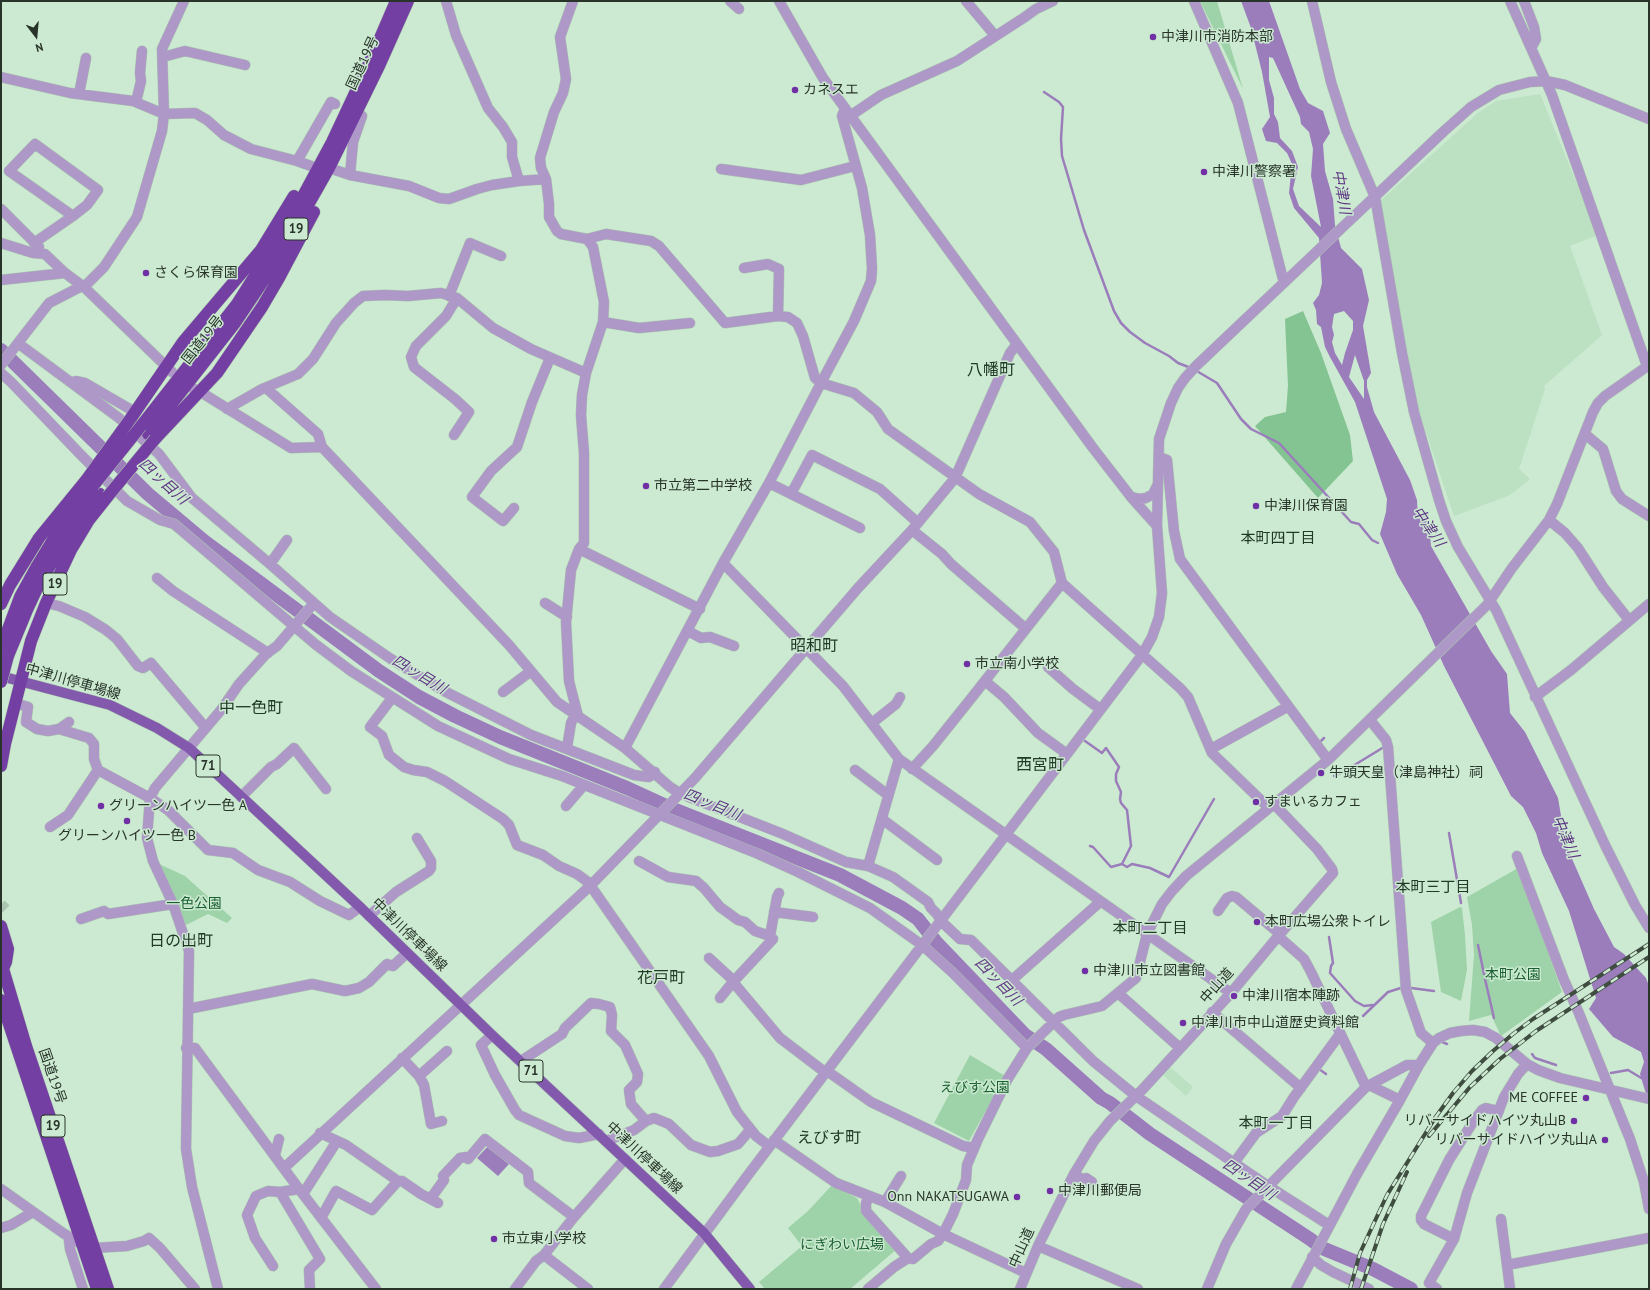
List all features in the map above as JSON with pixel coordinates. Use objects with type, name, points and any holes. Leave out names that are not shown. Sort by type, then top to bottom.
[{"type":"highway","name":"国道19号","points":[[148,433],[241,298],[289,222],[332,142],[371,59],[396,1]]},
{"type":"highway","name":"国道19号","points":[[1,682],[5,652],[20,597],[37,566],[54,538],[148,433],[235,323],[274,265],[329,168],[379,66],[408,1]]},
{"type":"highway","name":"19","points":[[1,766],[5,744],[31,641],[46,603],[71,550],[89,520],[98,488],[133,415],[169,370],[183,342],[261,250],[320,150],[332,142]]},
{"type":"highway","name":"19","points":[[1,604],[10,585],[39,538],[98,488],[148,433],[196,389],[217,373],[262,307],[279,278],[319,203],[329,168]]},
{"type":"highway","name":"19","points":[[1,926],[8,949],[6,962],[2,966]]},
{"type":"highway","name":"国道19号","points":[[2,966],[26,1046],[108,1289]]},
{"type":"highway","name":"国道19号","points":[[1,1000],[97,1289]]},
{"type":"main road","name":"中津川停車場線","points":[[1,676],[110,705],[157,728],[189,748],[241,798],[360,907],[492,1035],[704,1233],[750,1289]]},
{"type":"street","points":[[1,365],[49,303],[83,286],[104,267],[137,217],[160,142],[164,114],[162,49],[184,1]]},
{"type":"street","points":[[446,1],[456,35],[488,108],[503,127],[512,142],[512,157],[519,181]]},
{"type":"street","points":[[573,1],[560,37],[566,79],[563,93],[554,112],[540,158],[540,168],[546,178],[549,217],[557,231],[561,234],[587,239],[606,234],[651,241],[659,246],[725,323],[778,316],[788,317],[797,323],[803,336],[815,378],[821,383],[854,393],[877,412],[888,429],[979,494],[1030,522],[1054,552],[1062,583],[1180,688],[1188,697],[1212,753],[1231,772],[1272,806]]},
{"type":"street","points":[[730,1],[739,9]]},
{"type":"street","points":[[779,1],[823,78],[1131,498],[1157,526]]},
{"type":"street","points":[[966,1],[992,32]]},
{"type":"street","points":[[625,748],[854,321],[871,282],[872,269],[870,235],[862,188],[842,116],[881,95],[957,61],[1025,17],[1035,5],[1053,1]]},
{"type":"street","points":[[1194,1],[1238,103],[1288,280]]},
{"type":"street","points":[[1312,1],[1331,82],[1346,130],[1375,197],[1402,353],[1414,412],[1439,500],[1451,533],[1489,603],[1496,610],[1535,697],[1605,845],[1635,905],[1649,928]]},
{"type":"street","points":[[868,1289],[894,1266],[908,1258],[913,1259],[931,1244],[938,1241],[943,1234],[953,1214],[966,1180],[968,1165],[974,1148],[1006,1080],[1028,1047],[1054,1022],[1064,1015],[1102,1006],[1136,978],[1146,934],[1162,904],[1186,876],[1328,760],[1489,603],[1512,568],[1549,520],[1557,504],[1593,412],[1602,400],[1648,365],[1552,95],[1510,1]]},
{"type":"street","points":[[1524,1],[1534,27],[1536,39],[1531,48]]},
{"type":"street","points":[[136,102],[141,81],[140,73],[142,51]]},
{"type":"street","points":[[163,57],[186,51],[245,65]]},
{"type":"street","points":[[79,94],[86,58]]},
{"type":"street","points":[[1,77],[79,94],[136,102],[164,114],[195,113],[207,120],[224,134],[251,149],[298,161],[311,166]]},
{"type":"street","points":[[664,1289],[704,1233],[827,1072],[923,942],[1067,754],[1100,708],[1142,655],[1152,636],[1159,617],[1161,599],[1157,526],[1159,440],[1164,422],[1178,388],[1196,366],[1471,107],[1499,90],[1530,82],[1546,81],[1565,85],[1649,119]]},
{"type":"street","points":[[298,161],[331,102],[335,104]]},
{"type":"street","points":[[350,175],[353,142],[362,116]]},
{"type":"street","points":[[34,243],[73,216],[87,205],[98,190],[35,144],[9,171],[73,216]]},
{"type":"street","points":[[720,169],[801,180],[855,166]]},
{"type":"street","points":[[329,168],[350,175],[409,186],[439,198],[448,199],[477,189],[519,181],[546,178]]},
{"type":"street","points":[[1,208],[44,254],[65,274],[83,286],[169,370]]},
{"type":"street","points":[[567,748],[571,723],[576,716],[569,681],[567,617],[571,570],[579,549],[584,543],[584,453],[581,415],[582,395],[586,374],[603,322],[604,302],[593,247],[587,239]]},
{"type":"street","points":[[1,243],[32,253],[44,254]]},
{"type":"street","points":[[454,435],[469,412],[414,367],[411,357],[416,346],[446,316],[470,243],[501,256]]},
{"type":"street","points":[[744,268],[768,264],[779,269],[778,316]]},
{"type":"street","points":[[1,280],[65,274]]},
{"type":"street","points":[[227,409],[266,388],[298,374],[313,359],[336,323],[354,302],[363,296],[440,294],[453,297],[493,328],[531,350],[586,374]]},
{"type":"street","points":[[603,322],[639,328],[690,323]]},
{"type":"street","points":[[284,1168],[320,1133],[590,886],[681,794],[858,588],[915,527],[955,478],[1010,353],[1017,344]]},
{"type":"street","points":[[18,345],[72,382],[119,418],[159,454],[192,498],[336,621],[427,682],[509,726],[634,775],[649,777],[655,772]]},
{"type":"street","points":[[514,508],[503,521],[472,497],[491,471],[516,447],[550,358]]},
{"type":"street","points":[[1,373],[127,501],[160,520],[174,524],[294,627],[351,670],[392,698],[438,726],[509,759],[562,776],[756,853],[870,908],[923,942],[1028,1047]]},
{"type":"street","points":[[72,382],[76,380],[85,382],[133,415]]},
{"type":"street","points":[[266,388],[318,434],[322,447],[509,645],[557,702],[625,748],[655,772],[670,787],[681,794],[783,834],[846,862],[868,866],[893,877],[928,902],[939,922],[960,939],[971,940],[1132,1099],[1234,1163],[1268,1186],[1327,1230]]},
{"type":"street","points":[[196,389],[290,448],[322,447]]},
{"type":"street","points":[[1585,434],[1603,449],[1616,492],[1622,499],[1649,516]]},
{"type":"street","points":[[791,494],[812,455],[880,489],[951,564],[1025,628]]},
{"type":"street","points":[[1159,457],[1167,460],[1174,531],[1180,560],[1243,643],[1287,707],[1328,760]]},
{"type":"street","points":[[768,483],[860,528]]},
{"type":"street","points":[[1131,498],[1146,498],[1153,494],[1157,486]]},
{"type":"street","points":[[1549,520],[1565,533],[1578,548],[1603,587],[1629,620]]},
{"type":"street","points":[[270,564],[288,540]]},
{"type":"street","points":[[579,549],[700,609]]},
{"type":"street","points":[[723,563],[805,649],[843,686],[899,759],[1231,993]]},
{"type":"street","points":[[157,578],[173,591],[268,653]]},
{"type":"street","points":[[912,769],[933,746],[1062,583]]},
{"type":"street","points":[[46,603],[59,606],[85,617],[106,630],[117,639],[138,666],[143,668],[151,663],[205,727]]},
{"type":"street","points":[[218,1289],[192,1187],[186,1149],[186,1048],[189,951],[173,904],[153,861],[147,838],[150,798],[155,788],[205,727],[221,710],[239,684],[268,653],[277,646],[314,603]]},
{"type":"street","points":[[545,603],[567,617]]},
{"type":"street","points":[[1535,697],[1571,670],[1649,604]]},
{"type":"street","points":[[688,631],[701,638],[710,637],[734,646]]},
{"type":"street","points":[[1048,666],[1073,689],[1100,708]]},
{"type":"street","points":[[503,692],[530,671]]},
{"type":"street","points":[[985,681],[1004,697],[1038,733],[1067,754]]},
{"type":"street","points":[[872,723],[896,704],[900,697]]},
{"type":"street","points":[[392,698],[370,727],[382,736],[389,755],[404,767],[427,772],[445,781],[503,819],[509,825],[517,845],[544,855],[558,866],[577,874],[588,882],[709,1056],[733,1106],[750,1130],[836,1183],[885,1202],[943,1234],[1026,1273]]},
{"type":"street","points":[[15,703],[28,707],[26,722],[37,729],[48,731],[60,729],[89,738],[94,744],[94,759],[98,770],[150,798],[168,810],[208,850],[233,853],[258,870],[290,882],[320,901],[349,915],[360,907]]},
{"type":"street","points":[[1211,749],[1287,707]]},
{"type":"street","points":[[1370,720],[1386,740],[1388,747],[1406,990],[1421,1033],[1433,1044]]},
{"type":"street","points":[[60,729],[69,722]]},
{"type":"street","points":[[241,798],[271,767],[277,764],[294,748],[326,789]]},
{"type":"street","points":[[868,866],[899,759]]},
{"type":"street","points":[[50,827],[72,811],[98,770]]},
{"type":"street","points":[[856,770],[888,794]]},
{"type":"street","points":[[566,806],[584,785]]},
{"type":"street","name":"中山道","points":[[1020,1289],[1038,1246],[1074,1174],[1094,1141],[1113,1118],[1231,993],[1279,935],[1333,874],[1332,869],[1317,849],[1272,806]]},
{"type":"street","points":[[882,819],[937,860]]},
{"type":"street","points":[[369,916],[396,892],[431,868],[431,861],[416,838]]},
{"type":"street","points":[[1517,856],[1564,980],[1630,1138],[1644,1182],[1649,1209]]},
{"type":"street","points":[[639,861],[668,877],[696,881],[720,907],[738,920],[745,922],[755,931],[770,936]]},
{"type":"street","points":[[720,998],[773,939],[770,936],[779,893]]},
{"type":"street","points":[[1218,911],[1228,898],[1232,896],[1236,897],[1304,959],[1316,980],[1340,1034],[1368,1086],[1400,1100]]},
{"type":"street","points":[[1012,980],[1100,902]]},
{"type":"street","points":[[81,919],[104,911],[108,914],[173,904]]},
{"type":"street","points":[[774,912],[813,917]]},
{"type":"street","points":[[188,1009],[312,984],[345,991],[359,988],[369,982],[387,964],[393,966],[407,953]]},
{"type":"street","points":[[709,958],[734,982],[780,1038],[827,1072],[871,1102],[963,1146],[974,1148]]},
{"type":"street","points":[[1118,993],[1180,1048]]},
{"type":"street","points":[[521,1061],[562,1034],[565,1028],[591,1003],[610,1007],[612,1015],[611,1031],[625,1045],[638,1074],[637,1082],[629,1090],[630,1104],[646,1121]]},
{"type":"street","points":[[1212,1012],[1301,1088]]},
{"type":"street","points":[[1296,1289],[1313,1255],[1419,1065],[1433,1044],[1439,1038],[1450,1033],[1474,1030],[1485,1032],[1496,1038],[1527,1064],[1538,1070],[1560,1078],[1649,1099]]},
{"type":"street","points":[[1234,1163],[1256,1133],[1282,1116],[1340,1034]]},
{"type":"street","points":[[492,1035],[481,1045],[494,1075],[515,1110],[519,1115],[565,1136],[579,1138],[602,1138],[634,1130],[646,1121],[654,1118],[663,1120],[669,1124],[691,1145],[710,1152],[718,1151],[738,1144],[750,1130]]},
{"type":"street","points":[[186,1048],[195,1048],[301,1192],[376,1289]]},
{"type":"street","points":[[419,1076],[447,1051]]},
{"type":"street","points":[[402,1058],[419,1076],[424,1085],[431,1124],[442,1122]]},
{"type":"street","points":[[1437,1289],[1429,1284],[1454,1239],[1467,1193],[1498,1111],[1512,1084],[1527,1064]]},
{"type":"street","points":[[1207,1289],[1226,1244],[1246,1209],[1368,1086],[1407,1065],[1419,1065]]},
{"type":"street","points":[[1454,1239],[1424,1224],[1421,1220],[1421,1216],[1449,1160],[1473,1122],[1482,1110],[1486,1108],[1498,1111]]},
{"type":"street","points":[[320,1133],[346,1145],[398,1181],[402,1181],[421,1194],[434,1200],[444,1180],[443,1176],[460,1158],[466,1157],[468,1159],[485,1139],[528,1172],[529,1183],[574,1217]]},
{"type":"street","points":[[274,1155],[279,1139]]},
{"type":"street","points":[[301,1192],[337,1141]]},
{"type":"street","points":[[515,1289],[536,1261],[544,1255],[574,1217],[625,1159]]},
{"type":"street","points":[[1074,1174],[1085,1181],[1086,1178],[1092,1182],[1090,1185]]},
{"type":"street","points":[[885,1202],[900,1176]]},
{"type":"street","points":[[321,1218],[336,1191],[372,1210],[398,1181]]},
{"type":"street","points":[[1,1189],[82,1244],[94,1248],[127,1246],[149,1238],[160,1248],[195,1289]]},
{"type":"street","points":[[273,1266],[255,1238],[247,1215],[256,1196],[268,1191],[301,1192]]},
{"type":"street","points":[[280,1192],[320,1259],[309,1270],[310,1289]]},
{"type":"street","points":[[869,1197],[866,1203],[866,1211],[908,1258]]},
{"type":"street","points":[[1,1228],[11,1225],[33,1212]]},
{"type":"street","points":[[1501,1219],[1510,1289]]},
{"type":"street","points":[[71,1237],[69,1241],[70,1249],[83,1289]]},
{"type":"street","points":[[1507,1265],[1649,1238]]},
{"type":"street","points":[[1038,1246],[1138,1289]]},
{"type":"street","points":[[544,1255],[588,1289]]},
{"type":"street","points":[[1313,1255],[1321,1265],[1369,1289]]},
{"type":"shaded area","points":[[1540,94],[1598,235],[1570,246],[1602,335],[1544,386],[1545,389],[1519,469],[1530,479],[1510,495],[1454,516],[1417,405],[1403,330],[1398,317],[1379,202],[1478,113],[1496,101]]},
{"type":"shaded area","points":[[1170,1067],[1193,1087],[1186,1096],[1163,1075]]},
{"type":"green space","points":[[1200,1],[1217,1],[1243,89]]},
{"type":"green space","points":[[1303,311],[1321,353],[1350,435],[1353,461],[1318,498],[1255,426],[1265,417],[1286,412],[1288,386],[1285,319]]},
{"type":"green space","name":"一色公園","points":[[157,863],[185,876],[232,918],[227,923],[208,914],[186,925]]},
{"type":"green space","name":"本町公園","points":[[1518,868],[1562,992],[1501,1036],[1491,1015],[1469,1021],[1474,955],[1472,925],[1467,897]]},
{"type":"green space","name":"本町公園","points":[[1460,907],[1462,908],[1465,935],[1467,970],[1461,1001],[1441,992],[1431,922]]},
{"type":"green space","name":"えびす公園","points":[[970,1055],[1005,1076],[969,1141],[934,1123]]},
{"type":"green space","name":"にぎわい広場","points":[[832,1185],[857,1198],[863,1210],[897,1249],[850,1289],[765,1289],[759,1282],[802,1246],[788,1228],[808,1211]]},
{"type":"water","name":"中津川","points":[[1241,1],[1269,1],[1300,89],[1308,103],[1323,111],[1330,133],[1323,144],[1325,171],[1333,199],[1335,225],[1341,248],[1362,269],[1369,300],[1363,326],[1371,373],[1367,380],[1367,387],[1374,412],[1410,480],[1417,500],[1418,519],[1428,512],[1431,546],[1491,651],[1507,674],[1510,713],[1525,732],[1558,798],[1566,845],[1594,909],[1614,947],[1624,954],[1646,978],[1649,986],[1649,1104],[1640,1074],[1644,1062],[1641,1052],[1613,1037],[1589,1009],[1596,998],[1569,911],[1542,853],[1536,833],[1523,807],[1511,796],[1444,666],[1421,615],[1397,574],[1380,534],[1386,512],[1387,499],[1355,402],[1325,347],[1321,327],[1317,324],[1316,310],[1313,303],[1319,295],[1322,283],[1319,238],[1294,208],[1289,193],[1292,164],[1287,153],[1277,143],[1266,141],[1262,129],[1270,117],[1262,72],[1251,28]],"holes":[[[1269,57],[1273,58],[1300,117],[1301,124],[1309,132],[1313,149],[1311,176],[1321,227],[1299,206],[1293,189],[1298,167],[1292,151],[1280,138],[1278,122],[1274,114],[1274,98],[1269,80]],[[1344,311],[1353,321],[1353,330],[1342,365],[1335,353],[1332,342],[1334,335],[1332,327],[1334,314]],[[1355,355],[1364,381],[1364,399],[1349,377]]]},
{"type":"water","points":[[488,1146],[509,1164],[498,1176],[477,1158]]},
{"type":"waterway","points":[[1044,92],[1059,102],[1063,107],[1061,139],[1062,156],[1084,230],[1114,311],[1121,323],[1130,332],[1178,363],[1191,368]]},
{"type":"waterway","name":"四ッ目川","points":[[1,350],[148,494],[204,541],[379,671],[419,697],[500,737],[627,788],[673,809],[840,875],[902,908],[918,919],[936,942],[1025,1035],[1046,1049],[1101,1098],[1110,1103],[1150,1134],[1322,1248],[1373,1269],[1411,1289]]},
{"type":"waterway","points":[[1195,370],[1217,383],[1241,419],[1251,429],[1279,443],[1351,522],[1359,524],[1372,540],[1378,543]]},
{"type":"waterway","points":[[1319,743],[1324,738]]},
{"type":"waterway","points":[[1085,741],[1102,753],[1106,748],[1119,767],[1116,774],[1116,781],[1121,792],[1121,803],[1127,810],[1131,846],[1122,864],[1127,867],[1132,864],[1150,868],[1169,877],[1214,799]]},
{"type":"waterway","points":[[1334,776],[1384,747]]},
{"type":"waterway","points":[[1449,833],[1461,903]]},
{"type":"waterway","points":[[1090,846],[1093,847],[1111,867],[1122,864]]},
{"type":"waterway","points":[[1329,937],[1333,963],[1330,973],[1355,1001],[1364,1006],[1373,1005]]},
{"type":"waterway","points":[[1478,945],[1484,974]]},
{"type":"waterway","points":[[1485,979],[1494,1018]]},
{"type":"waterway","points":[[1363,1016],[1388,992],[1404,987]]},
{"type":"waterway","points":[[1411,988],[1434,991]]},
{"type":"waterway","points":[[1440,1041],[1447,1044]]},
{"type":"waterway","points":[[1532,1054],[1535,1058],[1556,1065]]},
{"type":"waterway","points":[[1319,1069],[1326,1074]]},
{"type":"waterway","points":[[1611,1073],[1628,1070],[1643,1079]]},
{"type":"tunnel","points":[[1,904],[6,909]]},
{"type":"railway","points":[[1350,1289],[1360,1253],[1387,1195],[1435,1118],[1453,1093],[1472,1071],[1493,1051],[1533,1019],[1649,944]]},
{"type":"railway","points":[[1429,1136],[1470,1087],[1500,1059],[1536,1031],[1649,957]]},
{"type":"railway","points":[[1361,1289],[1383,1224],[1407,1172]]},
{"type":"place","name":"中津川市消防本部","points":[[1153,37]]},
{"type":"place","name":"カネスエ","points":[[795,90]]},
{"type":"place","name":"中津川警察署","points":[[1204,172]]},
{"type":"place","name":"さくら保育園","points":[[146,273]]},
{"type":"place","name":"市立第二中学校","points":[[646,486]]},
{"type":"place","name":"中津川保育園","points":[[1256,506]]},
{"type":"place","name":"市立南小学校","points":[[967,664]]},
{"type":"place","name":"牛頭天皇（津島神社）祠","points":[[1321,773]]},
{"type":"place","name":"すまいるカフェ","points":[[1256,802]]},
{"type":"place","name":"グリーンハイツ一色 A","points":[[101,806]]},
{"type":"place","name":"グリーンハイツ一色 B","points":[[127,821]]},
{"type":"place","name":"本町広場公衆トイレ","points":[[1257,922]]},
{"type":"place","name":"中津川市立図書館","points":[[1085,971]]},
{"type":"place","name":"中津川宿本陣跡","points":[[1234,996]]},
{"type":"place","name":"中津川市中山道歴史資料館","points":[[1183,1023]]},
{"type":"place","name":"ME COFFEE","points":[[1586,1098]]},
{"type":"place","name":"リバーサイドハイツ丸山B","points":[[1574,1121]]},
{"type":"place","name":"リバーサイドハイツ丸山A","points":[[1605,1140]]},
{"type":"place","name":"中津川郵便局","points":[[1050,1191]]},
{"type":"place","name":"Onn NAKATSUGAWA","points":[[1017,1197]]},
{"type":"place","name":"市立東小学校","points":[[494,1239]]},
{"type":"district","name":"八幡町","points":[[991,370]]},
{"type":"district","name":"本町四丁目","points":[[1278,539]]},
{"type":"district","name":"昭和町","points":[[814,646]]},
{"type":"district","name":"中一色町","points":[[251,708]]},
{"type":"district","name":"西宮町","points":[[1040,765]]},
{"type":"district","name":"本町三丁目","points":[[1433,888]]},
{"type":"district","name":"本町二丁目","points":[[1150,929]]},
{"type":"district","name":"日の出町","points":[[181,941]]},
{"type":"district","name":"花戸町","points":[[661,978]]},
{"type":"district","name":"本町一丁目","points":[[1276,1124]]},
{"type":"district","name":"えびす町","points":[[829,1138]]}]
